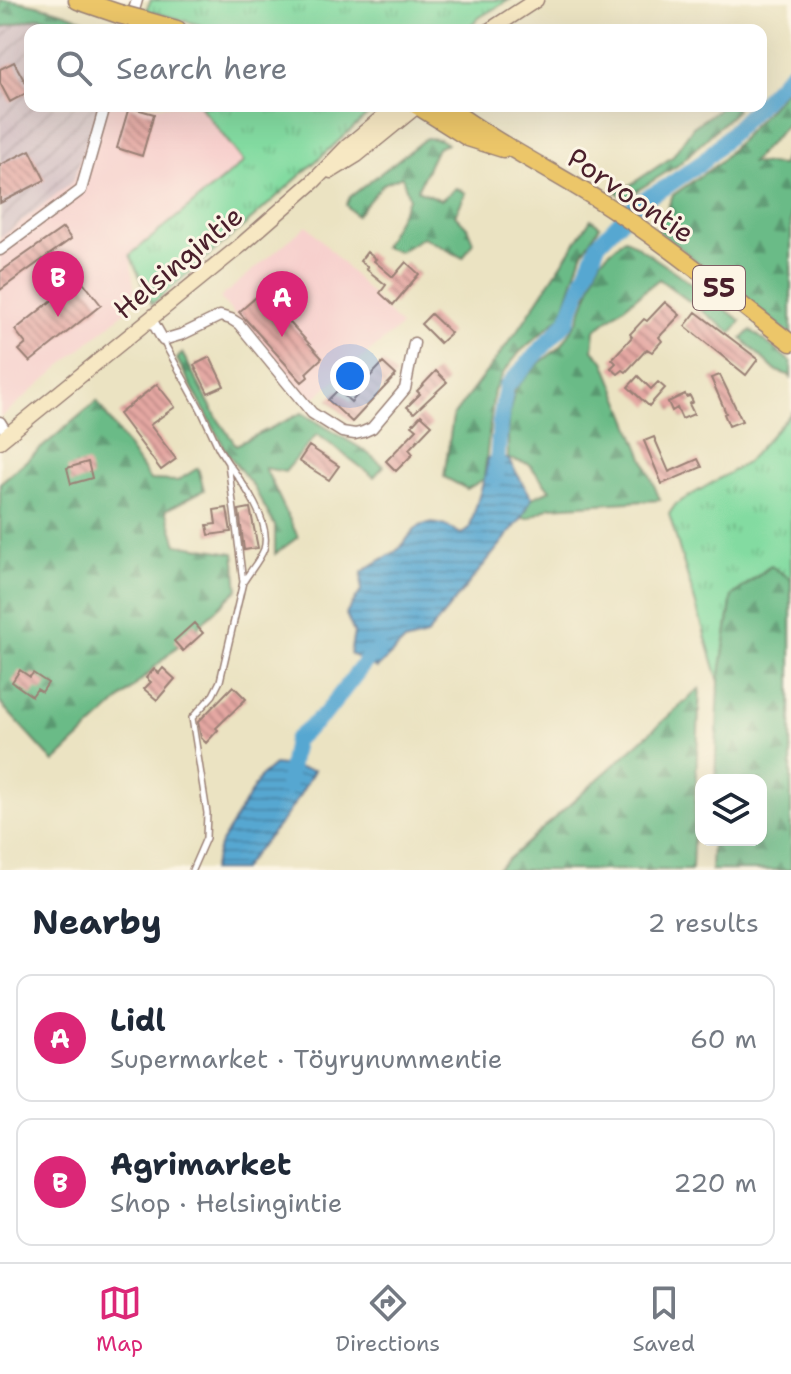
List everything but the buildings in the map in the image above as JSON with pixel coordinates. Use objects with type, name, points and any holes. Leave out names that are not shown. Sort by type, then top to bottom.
[{"type":"highway","points":[[78,0],[124,22],[156,24]]},
{"type":"main road","points":[[499,24],[536,0]]},
{"type":"main road","points":[[516,24],[543,0]]},
{"type":"main road","name":"Helsingintie","points":[[3,432],[151,319],[313,182],[348,146],[389,112]]},
{"type":"main road","name":"Helsingintie","points":[[313,182],[357,155],[410,112]]},
{"type":"main road","name":"Porvoontie","points":[[427,112],[468,138],[516,153]]},
{"type":"main road","name":"Porvoontie","points":[[455,112],[647,233],[791,343]]},
{"type":"street","points":[[124,22],[137,0]]},
{"type":"street","points":[[0,250],[81,190],[103,112]]},
{"type":"street","points":[[151,319],[163,340],[220,316],[231,319],[239,324],[312,413],[342,432],[355,434],[372,428],[405,389],[414,343]]},
{"type":"lane","points":[[163,340],[219,449],[246,488],[265,529],[264,550],[243,582],[220,681],[213,695],[192,718],[207,813],[206,838],[192,870]]},
{"type":"lane","points":[[228,463],[243,582]]},
{"type":"shaded area","points":[[40,17],[66,24],[24,24],[24,112],[96,112],[73,181],[0,238],[0,28]]},
{"type":"shaded area","points":[[96,112],[205,112],[245,162],[130,254],[136,302],[0,418],[0,238],[73,181]]},
{"type":"shaded area","points":[[307,225],[401,326],[309,402],[220,298]]},
{"type":"green space","points":[[0,0],[52,9],[91,24],[73,24],[40,17],[0,28]]},
{"type":"green space","points":[[151,0],[509,0],[472,24],[196,24],[146,10]]},
{"type":"green space","points":[[791,84],[791,120],[751,163],[782,165],[786,152],[791,156],[791,335],[658,231],[673,195],[719,163]]},
{"type":"green space","points":[[205,112],[371,112],[152,304],[130,255],[244,162]]},
{"type":"green space","points":[[714,112],[735,112],[678,165],[625,198],[615,191],[627,187],[672,157],[693,127]]},
{"type":"green space","points":[[426,138],[439,139],[447,144],[437,148],[417,190],[441,200],[456,188],[466,193],[455,215],[467,227],[473,242],[463,258],[423,237],[399,252],[383,247],[409,198],[402,176],[383,184],[356,216],[346,205],[350,197]]},
{"type":"green space","points":[[591,219],[600,226],[582,254],[562,315],[520,352],[494,390],[484,479],[467,489],[444,477],[453,416],[521,326]]},
{"type":"green space","points":[[625,238],[741,321],[732,333],[659,279],[595,330],[593,350],[604,361],[660,500],[550,507],[529,518],[522,518],[532,498],[550,490],[529,464],[508,459],[508,420],[515,389],[537,365],[561,346],[578,320],[601,259]]},
{"type":"green space","points":[[751,330],[791,362],[791,378],[776,371],[742,339]]},
{"type":"green space","points":[[182,353],[217,418],[236,445],[302,413],[384,466],[374,477],[317,434],[285,472],[265,468],[298,537],[275,554],[275,526],[253,486],[228,454],[177,359]]},
{"type":"green space","points":[[97,401],[150,480],[177,481],[198,468],[204,490],[166,510],[177,544],[234,553],[238,589],[54,762],[0,703],[0,483]]},
{"type":"green space","points":[[791,413],[791,579],[770,566],[732,596],[719,682],[669,514],[676,504],[746,463]]},
{"type":"green space","points":[[771,566],[791,579],[791,870],[711,870],[712,846],[767,846],[767,774],[715,774],[719,682],[732,596]]},
{"type":"green space","points":[[700,688],[692,870],[496,870]]},
{"type":"water","points":[[488,458],[508,459],[532,498],[522,518],[426,636],[404,642],[377,668],[350,654],[354,633],[346,614],[361,591],[362,572],[399,549],[413,531],[425,524],[443,525],[461,534],[469,530]]},
{"type":"water","points":[[274,765],[314,770],[287,814],[242,870],[212,870],[219,846],[260,777]]},
{"type":"waterway","points":[[767,97],[791,72]]},
{"type":"waterway","points":[[496,479],[506,387],[567,321],[598,244],[637,203],[704,161],[752,112]]},
{"type":"waterway","points":[[287,788],[295,740],[325,714],[370,656],[379,650]]},
{"type":"place","name":"Agrimarket","points":[[58,317]]},
{"type":"place","name":"Lidl","points":[[282,337]]}]
